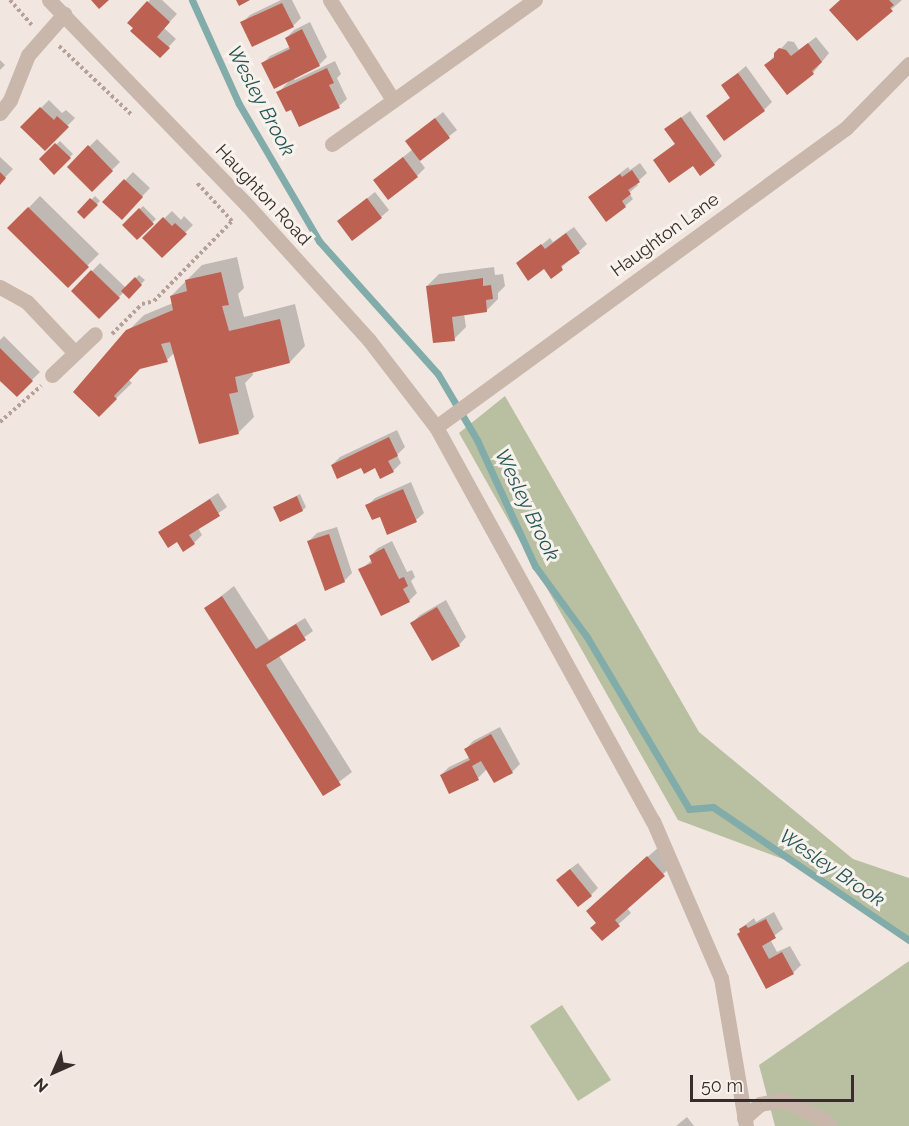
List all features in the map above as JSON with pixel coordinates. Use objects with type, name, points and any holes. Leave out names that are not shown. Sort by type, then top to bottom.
[{"type":"street","name":"Haughton Road","points":[[49,0],[247,205],[369,340],[436,427],[653,821],[721,978],[745,1122]]},
{"type":"street","points":[[330,0],[393,100]]},
{"type":"street","points":[[332,144],[535,0]]},
{"type":"street","points":[[0,113],[13,93],[28,55],[64,14]]},
{"type":"street","name":"Haughton Lane","points":[[436,427],[846,128],[909,64]]},
{"type":"street","points":[[0,288],[27,302],[75,353]]},
{"type":"street","points":[[52,375],[95,334]]},
{"type":"street","points":[[745,1122],[760,1104],[783,1100],[824,1120],[829,1126]]},
{"type":"path","points":[[10,0],[24,19],[76,61],[133,116]]},
{"type":"path","points":[[95,334],[104,342],[142,304],[154,301],[232,220],[195,180]]},
{"type":"path","points":[[0,422],[52,375]]},
{"type":"green space","points":[[505,396],[699,732],[853,859],[909,878],[909,940],[799,865],[678,820],[459,433]]},
{"type":"green space","points":[[909,961],[909,1126],[775,1126],[759,1065]]},
{"type":"green space","points":[[562,1005],[611,1080],[578,1101],[530,1026]]},
{"type":"building","points":[[91,0],[109,0],[99,9]]},
{"type":"building","points":[[236,0],[250,0],[239,6]]},
{"type":"building","points":[[840,0],[889,0],[894,5],[890,8],[893,11],[857,41],[829,10]]},
{"type":"building","points":[[147,1],[170,22],[157,37],[170,48],[160,58],[130,31],[133,28],[127,23]]},
{"type":"building","points":[[282,3],[294,27],[252,47],[240,22]]},
{"type":"building","points":[[302,29],[320,66],[274,89],[261,63],[290,49],[285,38]]},
{"type":"building","points":[[808,43],[822,62],[812,71],[814,74],[787,95],[764,65],[774,58],[774,53],[779,48],[786,50],[791,56]]},
{"type":"building","points":[[327,68],[334,83],[329,85],[340,108],[299,127],[291,110],[286,112],[276,92]]},
{"type":"building","points":[[738,73],[765,111],[724,141],[706,116],[730,98],[721,85]]},
{"type":"building","points":[[40,107],[54,120],[57,116],[69,127],[45,151],[20,127]]},
{"type":"building","points":[[681,117],[715,165],[700,176],[693,166],[669,183],[653,160],[675,144],[664,129]]},
{"type":"building","points":[[435,118],[450,138],[420,161],[405,141]]},
{"type":"building","points":[[55,143],[71,158],[54,175],[39,159]]},
{"type":"building","points":[[88,145],[113,171],[92,192],[67,167]]},
{"type":"building","points":[[403,157],[418,177],[388,200],[373,180]]},
{"type":"building","points":[[632,170],[640,182],[628,190],[631,194],[622,201],[626,207],[606,222],[588,197],[620,174],[622,177]]},
{"type":"building","points":[[0,172],[6,178],[0,185]]},
{"type":"building","points":[[124,179],[143,197],[122,220],[102,202]]},
{"type":"building","points":[[90,198],[98,205],[84,219],[77,212]]},
{"type":"building","points":[[367,198],[382,218],[352,241],[337,221]]},
{"type":"building","points":[[28,207],[89,267],[68,288],[7,228]]},
{"type":"building","points":[[139,208],[154,224],[137,240],[122,225]]},
{"type":"building","points":[[163,217],[172,226],[175,223],[187,234],[162,258],[142,238]]},
{"type":"building","points":[[566,233],[580,253],[561,266],[563,270],[551,279],[544,269],[528,281],[516,263],[541,244],[545,249]]},
{"type":"building","points":[[91,270],[120,298],[99,319],[71,291]]},
{"type":"building","points":[[221,272],[229,305],[222,306],[229,331],[280,319],[290,363],[235,377],[238,392],[229,394],[239,434],[199,444],[170,342],[161,344],[168,362],[140,369],[114,396],[117,399],[99,417],[73,392],[126,330],[173,310],[170,296],[187,291],[185,280]]},
{"type":"building","points":[[135,277],[142,285],[129,299],[121,291]]},
{"type":"building","points":[[483,278],[483,286],[491,285],[493,299],[486,300],[487,312],[452,317],[455,341],[433,343],[426,286]]},
{"type":"building","points":[[0,348],[33,381],[17,397],[0,381]]},
{"type":"building","points":[[389,437],[398,456],[388,461],[394,472],[380,479],[375,468],[364,474],[361,468],[337,479],[331,465]]},
{"type":"building","points":[[403,489],[417,522],[387,535],[380,517],[372,520],[365,505]]},
{"type":"building","points":[[297,496],[303,511],[280,522],[273,507]]},
{"type":"building","points":[[210,499],[220,516],[189,535],[195,544],[183,552],[177,542],[168,548],[158,532]]},
{"type":"building","points":[[329,534],[345,582],[325,591],[307,541]]},
{"type":"building","points":[[384,548],[399,579],[404,577],[408,586],[403,589],[410,602],[381,616],[358,569],[372,563],[369,556]]},
{"type":"building","points":[[222,596],[256,649],[296,624],[306,640],[266,665],[341,785],[323,796],[204,608]]},
{"type":"building","points":[[437,607],[460,646],[432,661],[410,623]]},
{"type":"building","points":[[491,734],[513,773],[494,783],[481,761],[472,766],[479,780],[449,794],[440,775],[470,760],[464,749]]},
{"type":"building","points":[[647,856],[665,876],[615,920],[620,926],[602,941],[590,928],[596,923],[586,911]]},
{"type":"building","points":[[570,869],[592,896],[578,907],[556,880]]},
{"type":"building","points":[[766,919],[776,938],[762,946],[769,959],[782,952],[794,974],[766,989],[737,934],[740,932],[739,929],[746,925],[748,928]]},
{"type":"waterway","name":"Wesley Brook","points":[[192,0],[239,104],[319,241],[438,374],[477,440],[535,566],[587,637],[689,809],[713,807],[909,940]]}]
